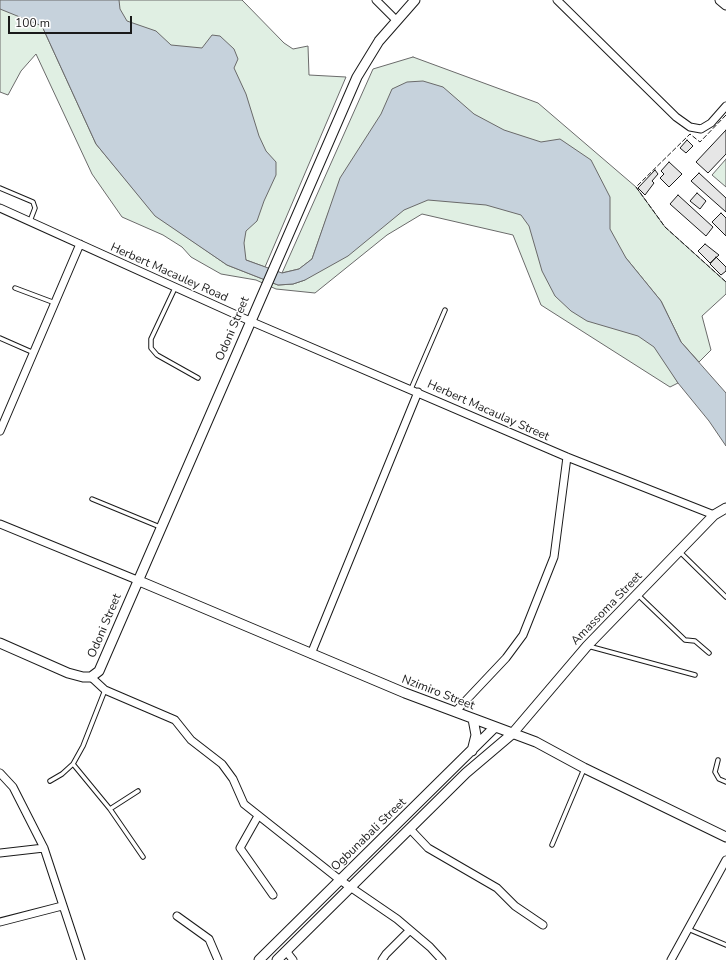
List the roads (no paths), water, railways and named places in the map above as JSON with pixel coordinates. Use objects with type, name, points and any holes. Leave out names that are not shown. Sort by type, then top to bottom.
[{"type":"street","points":[[376,0],[396,20]]},
{"type":"street","name":"Odoni Street","points":[[91,677],[98,671],[103,662],[160,527],[253,322],[264,287],[357,77],[379,41],[415,0]]},
{"type":"street","points":[[557,0],[676,117],[690,127],[701,129],[711,123],[726,106]]},
{"type":"street","points":[[720,0],[726,5]]},
{"type":"street","name":"Herbert Macauley Road","points":[[0,208],[253,322]]},
{"type":"street","points":[[0,431],[80,244]]},
{"type":"street","name":"Herbert Macaulay Street","points":[[253,322],[567,457],[714,515]]},
{"type":"street","points":[[311,654],[415,391]]},
{"type":"street","points":[[455,712],[506,658],[523,635],[554,558],[567,457]]},
{"type":"street","name":"Amassoma Street","points":[[512,734],[588,646],[637,594],[714,515],[725,510]]},
{"type":"street","points":[[0,524],[137,580]]},
{"type":"street","name":"Nzimiro Street","points":[[137,580],[405,693],[536,742],[584,768],[726,837]]},
{"type":"street","points":[[0,643],[68,673],[83,677],[91,677],[105,690],[175,720],[191,740],[222,764],[233,779],[244,804],[340,880],[410,930],[442,960]]},
{"type":"street","points":[[472,752],[476,734],[473,719]]},
{"type":"street","name":"Ogbunabali Street","points":[[259,960],[472,752],[495,727]]},
{"type":"street","name":"Ogbunabali Street","points":[[277,960],[479,762],[512,734]]},
{"type":"street","points":[[0,773],[13,787],[44,848],[80,960]]},
{"type":"street","points":[[258,816],[240,848],[273,896]]},
{"type":"street","points":[[410,829],[428,848],[497,888],[515,906],[543,925]]},
{"type":"street","points":[[0,852],[44,848]]},
{"type":"street","points":[[671,960],[687,928],[726,860]]},
{"type":"street","points":[[0,922],[62,906]]},
{"type":"street","points":[[177,916],[209,939],[218,960]]},
{"type":"street","points":[[382,960],[410,930]]},
{"type":"street","points":[[286,952],[293,960]]},
{"type":"lane","points":[[0,188],[33,202],[35,208],[30,221]]},
{"type":"lane","points":[[15,288],[55,303]]},
{"type":"lane","points":[[175,288],[151,339],[150,348],[157,355],[198,378]]},
{"type":"lane","points":[[415,391],[445,310]]},
{"type":"lane","points":[[0,338],[34,353]]},
{"type":"lane","points":[[92,499],[160,527]]},
{"type":"lane","points":[[679,551],[726,597]]},
{"type":"lane","points":[[637,594],[685,640],[695,641],[709,654]]},
{"type":"lane","points":[[588,646],[695,675]]},
{"type":"lane","points":[[50,781],[62,774],[73,764],[83,746],[105,690]]},
{"type":"lane","points":[[718,760],[715,772],[719,779],[726,782]]},
{"type":"lane","points":[[73,764],[110,809],[143,857]]},
{"type":"lane","points":[[552,845],[584,768]]},
{"type":"lane","points":[[110,809],[138,791]]},
{"type":"lane","points":[[687,928],[726,945]]}]
